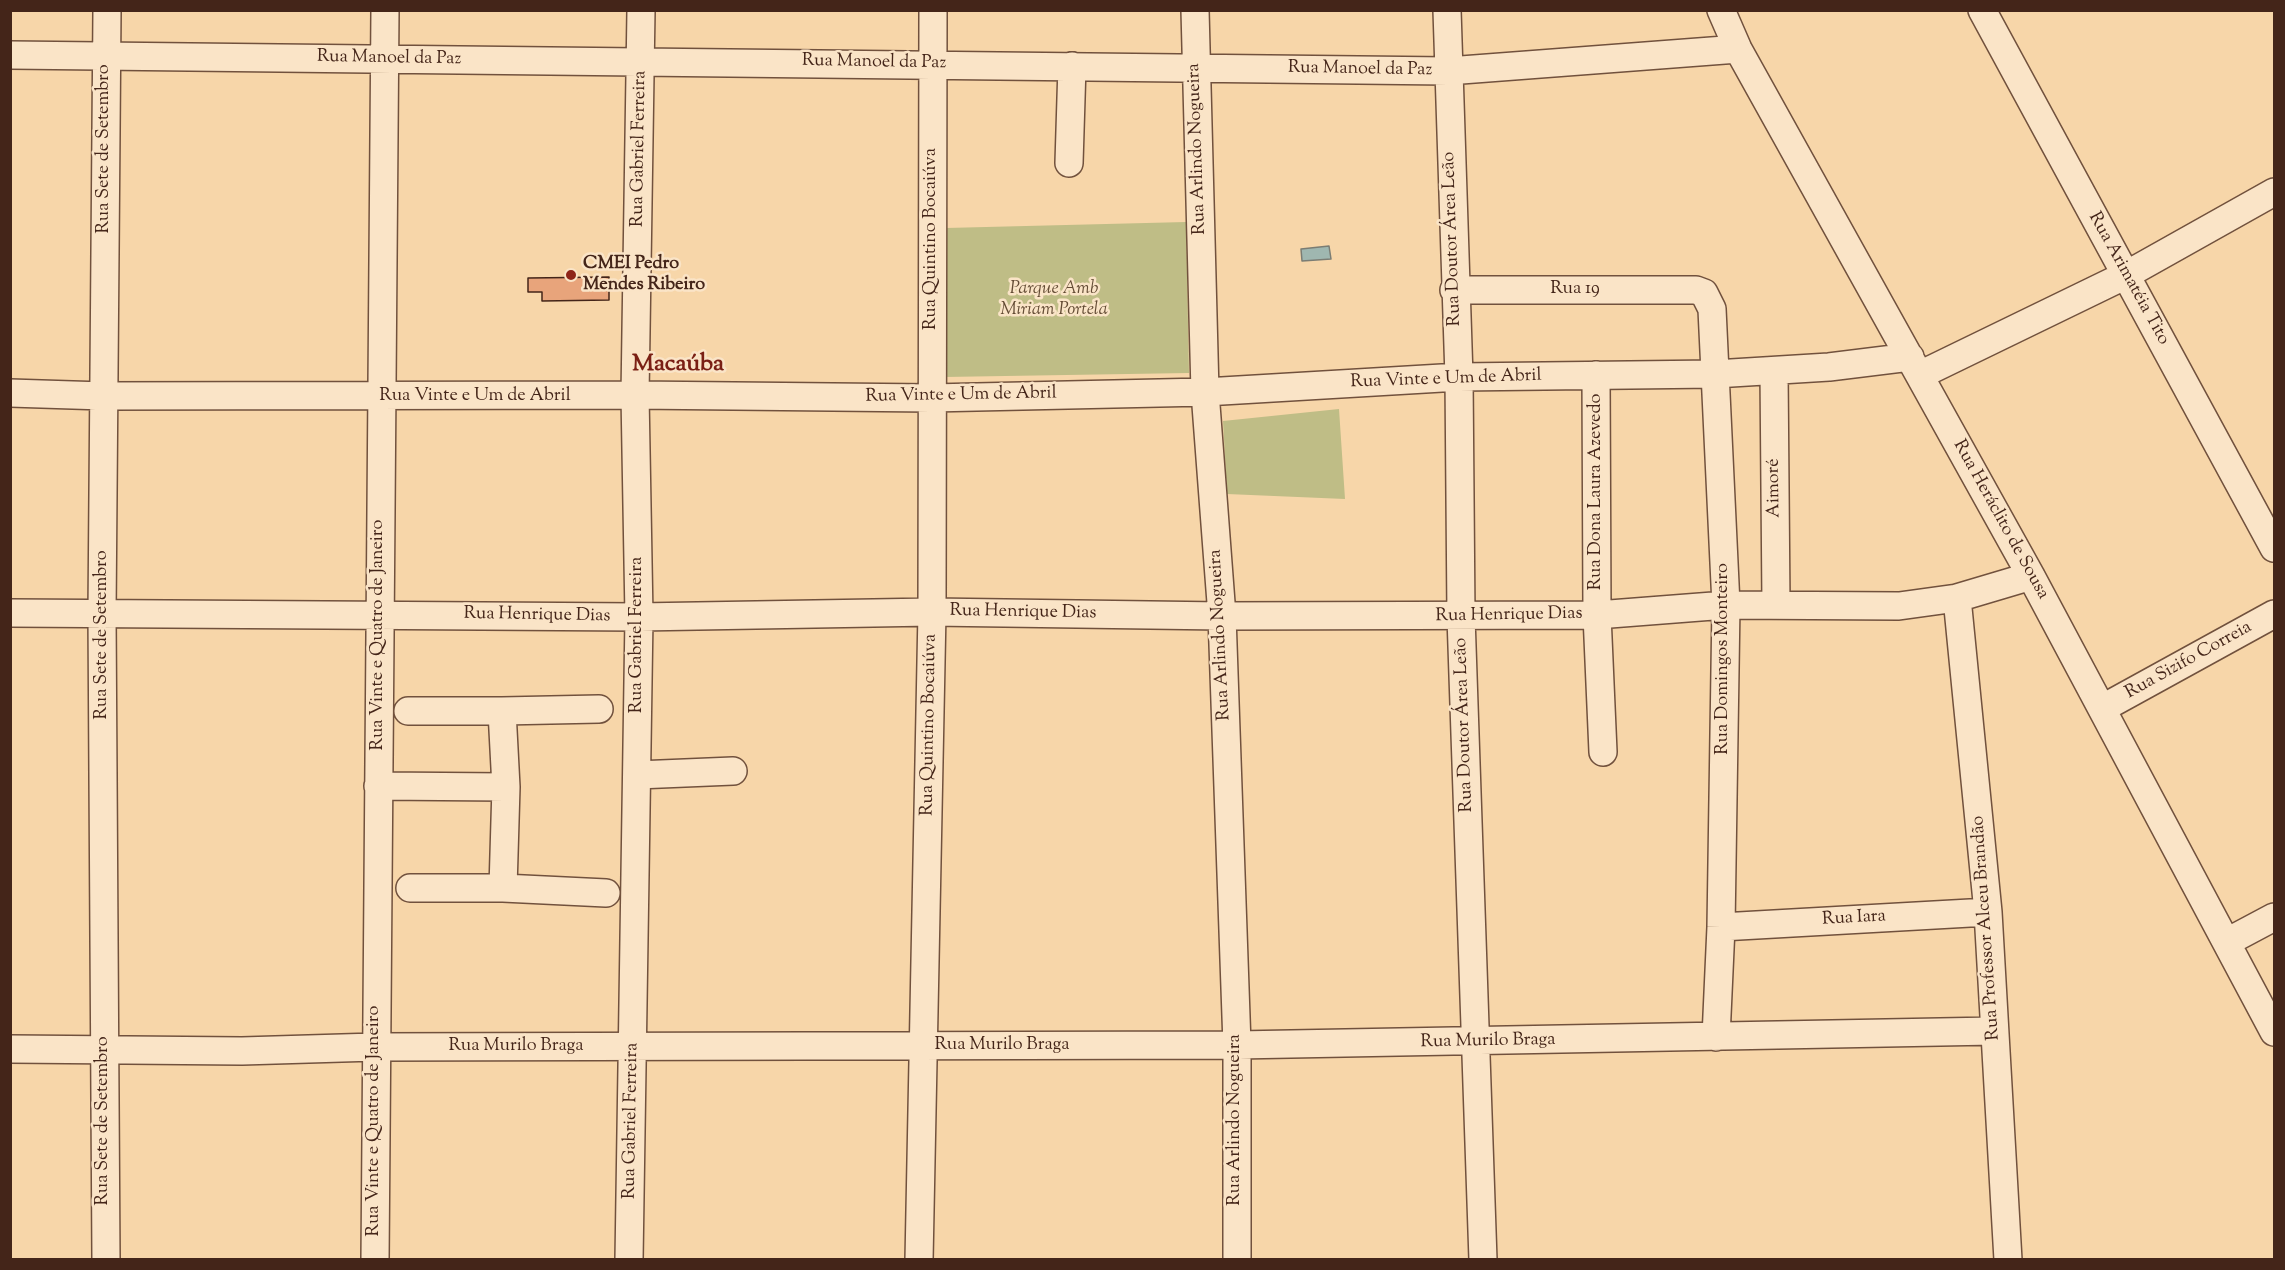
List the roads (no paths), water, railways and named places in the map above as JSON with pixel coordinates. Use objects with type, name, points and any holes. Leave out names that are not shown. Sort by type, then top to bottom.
[{"type":"street","name":"Rua Sete de Setembro","points":[[106,1260],[102,614],[107,10]]},
{"type":"street","name":"Rua Vinte e Quatro de Janeiro","points":[[375,1260],[380,398],[385,10]]},
{"type":"street","name":"Rua Gabriel Ferreira","points":[[629,1260],[639,617],[635,395],[641,10]]},
{"type":"street","name":"Rua Quintino Bocaiúva","points":[[919,1260],[932,612],[933,10]]},
{"type":"street","name":"Rua Arlindo Nogueira","points":[[1195,10],[1205,392],[1222,616],[1237,1045],[1237,1260]]},
{"type":"street","name":"Rua Doutor Área Leão","points":[[1447,10],[1454,290],[1459,377],[1461,617],[1483,1260]]},
{"type":"street","name":"Rua Heráclito de Sousa","points":[[1721,10],[1738,49],[2103,708],[2274,1032]]},
{"type":"street","name":"Rua Arimatéia Tito","points":[[1982,10],[2274,548]]},
{"type":"street","name":"Rua Manoel da Paz","points":[[10,55],[1448,71],[1738,49]]},
{"type":"street","points":[[1069,163],[1072,66]]},
{"type":"street","points":[[1915,366],[2126,275],[2274,192]]},
{"type":"street","name":"Rua 19","points":[[1454,290],[1696,290]]},
{"type":"street","name":"Rua Domingos Monteiro","points":[[1696,290],[1704,293],[1712,309],[1726,604],[1721,927],[1716,1037]]},
{"type":"street","name":"Rua Vinte e Um de Abril","points":[[10,393],[380,398],[635,395],[931,398],[1205,392],[1459,377],[1715,374],[1915,366]]},
{"type":"street","name":"Aimoré","points":[[1774,371],[1776,605]]},
{"type":"street","name":"Rua Dona Laura Azevedo","points":[[1596,375],[1597,615],[1603,752]]},
{"type":"street","name":"Rua Henrique Dias","points":[[10,613],[639,617],[932,612],[1222,616],[1597,615],[1726,604],[1899,606],[1957,598],[2031,576]]},
{"type":"street","name":"Rua Professor Alceu Brandão","points":[[1957,598],[1988,912],[2008,1260]]},
{"type":"street","name":"Rua Sizifo Correia","points":[[2103,708],[2274,614]]},
{"type":"street","points":[[408,711],[599,710]]},
{"type":"street","points":[[502,711],[506,787],[503,888]]},
{"type":"street","points":[[637,775],[733,771]]},
{"type":"street","points":[[378,786],[506,787]]},
{"type":"street","points":[[410,888],[503,888],[606,893]]},
{"type":"street","name":"Rua Iara","points":[[1721,927],[1988,912]]},
{"type":"street","points":[[2227,942],[2274,917]]},
{"type":"street","name":"Rua Murilo Braga","points":[[10,1049],[242,1051],[375,1047],[1237,1045],[1994,1031]]},
{"type":"water","points":[[1329,246],[1331,259],[1302,261],[1301,249]]},
{"type":"place","name":"CMEI Pedro Mendes Ribeiro","points":[[571,275]]},
{"type":"district","name":"Macaúba","points":[[678,366]]},
{"type":"park label","name":"Parque Amb Miriam Portela","points":[[1054,300]]}]
